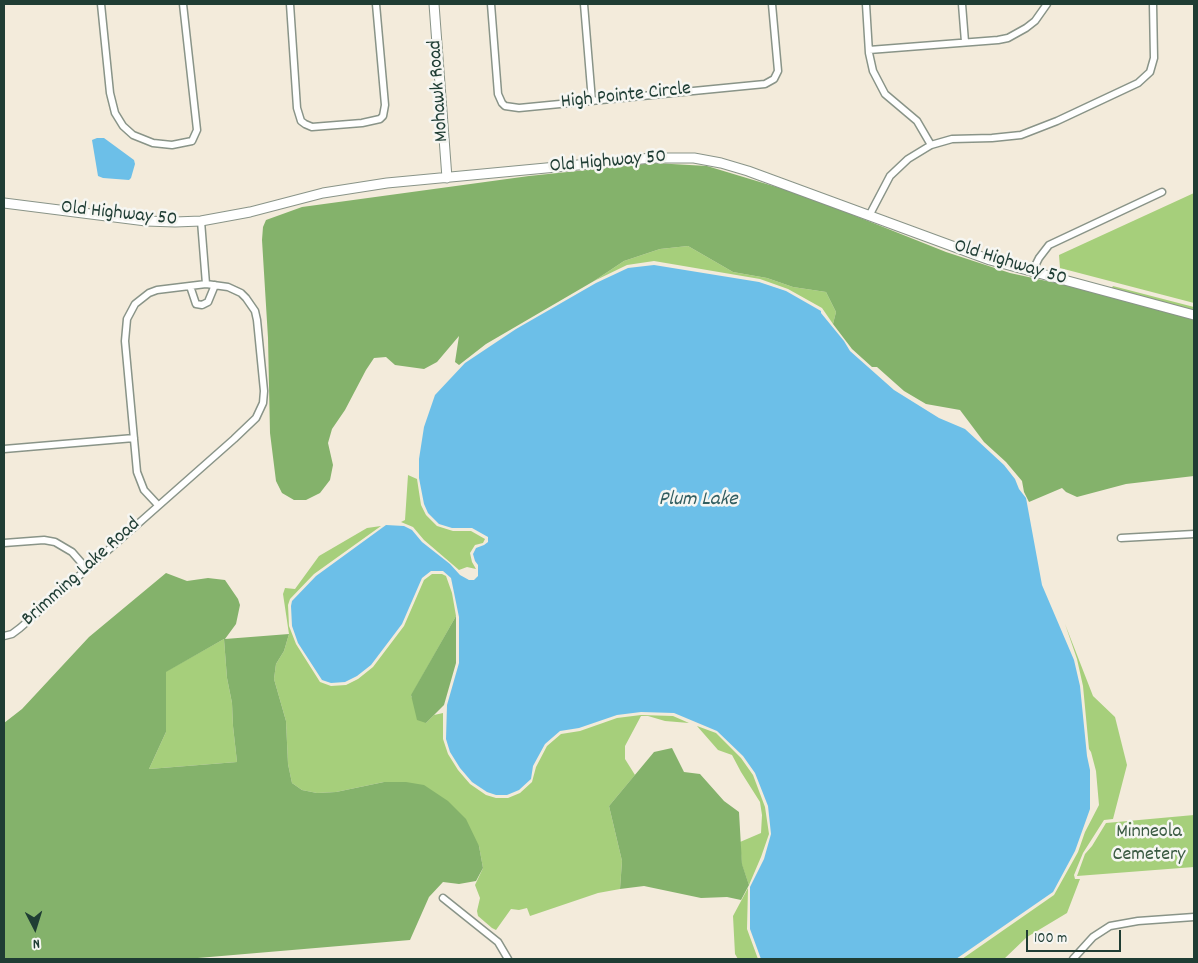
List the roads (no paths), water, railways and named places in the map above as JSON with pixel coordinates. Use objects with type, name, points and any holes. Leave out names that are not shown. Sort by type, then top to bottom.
[{"type":"main road","name":"Mohawk Road","points":[[434,4],[447,178]]},
{"type":"main road","name":"Old Highway 50","points":[[4,203],[146,221],[200,221],[237,215],[350,188],[386,183],[652,158],[694,158],[748,171],[954,248],[1032,272],[1194,316]]},
{"type":"street","points":[[100,4],[110,93],[115,113],[123,126],[132,135],[153,143],[172,145],[192,141],[197,130],[183,4]]},
{"type":"street","points":[[290,4],[297,108],[301,121],[312,127],[362,123],[380,119],[383,116],[385,104],[376,4]]},
{"type":"street","name":"High Pointe Circle","points":[[491,4],[498,94],[502,103],[508,107],[519,108],[756,85],[771,81],[778,71],[772,4]]},
{"type":"street","points":[[584,4],[592,101]]},
{"type":"street","points":[[866,4],[870,63],[880,86],[894,103],[917,120],[931,144]]},
{"type":"street","points":[[962,4],[965,42]]},
{"type":"street","points":[[869,50],[998,40],[1018,34],[1035,21],[1047,4]]},
{"type":"street","points":[[869,216],[890,176],[908,159],[931,144],[952,139],[1021,135],[1057,121],[1138,83],[1150,72],[1154,58],[1153,4]]},
{"type":"street","points":[[1032,272],[1039,258],[1049,245],[1162,192]]},
{"type":"street","points":[[200,221],[206,284]]},
{"type":"street","name":"Brimming Lake Road","points":[[4,636],[12,634],[20,628],[254,421],[263,403],[257,320],[255,311],[246,298],[241,293],[228,287],[206,284],[157,290],[149,293],[135,304],[127,319],[125,342],[137,472],[144,490],[158,505]]},
{"type":"street","points":[[190,286],[196,304],[202,305],[208,302],[215,285]]},
{"type":"street","points":[[4,449],[134,438]]},
{"type":"street","points":[[1121,538],[1194,534]]},
{"type":"street","points":[[4,543],[44,540],[55,542],[72,552],[86,568]]},
{"type":"street","points":[[443,898],[498,942],[508,959]]},
{"type":"street","points":[[1073,959],[1093,937],[1110,926],[1138,921],[1194,917]]},
{"type":"water","points":[[104,138],[134,160],[135,164],[129,180],[98,176],[92,140]]},
{"type":"water","name":"Plum Lake","points":[[654,265],[759,282],[786,291],[821,311],[850,351],[894,390],[939,418],[965,429],[1004,465],[1026,498],[1042,585],[1074,660],[1080,686],[1090,770],[1090,809],[1075,851],[1053,892],[956,959],[761,959],[750,929],[750,887],[764,859],[771,834],[768,806],[755,773],[743,756],[717,731],[674,713],[641,712],[617,715],[579,728],[560,731],[545,744],[533,766],[531,779],[519,790],[507,795],[496,795],[487,792],[472,782],[450,752],[446,739],[447,705],[459,663],[459,617],[451,578],[443,571],[431,571],[422,578],[402,624],[371,665],[357,676],[345,682],[331,683],[322,680],[298,643],[292,626],[292,601],[316,576],[386,525],[404,526],[412,530],[422,542],[450,564],[460,575],[469,580],[474,580],[478,576],[478,565],[473,554],[476,548],[488,542],[488,537],[472,528],[452,528],[439,524],[428,513],[424,504],[419,478],[419,459],[424,427],[435,395],[465,363],[516,329],[596,283],[628,268]]},
{"type":"park label","name":"Minneola Cemetery","points":[[1149,844]]}]
